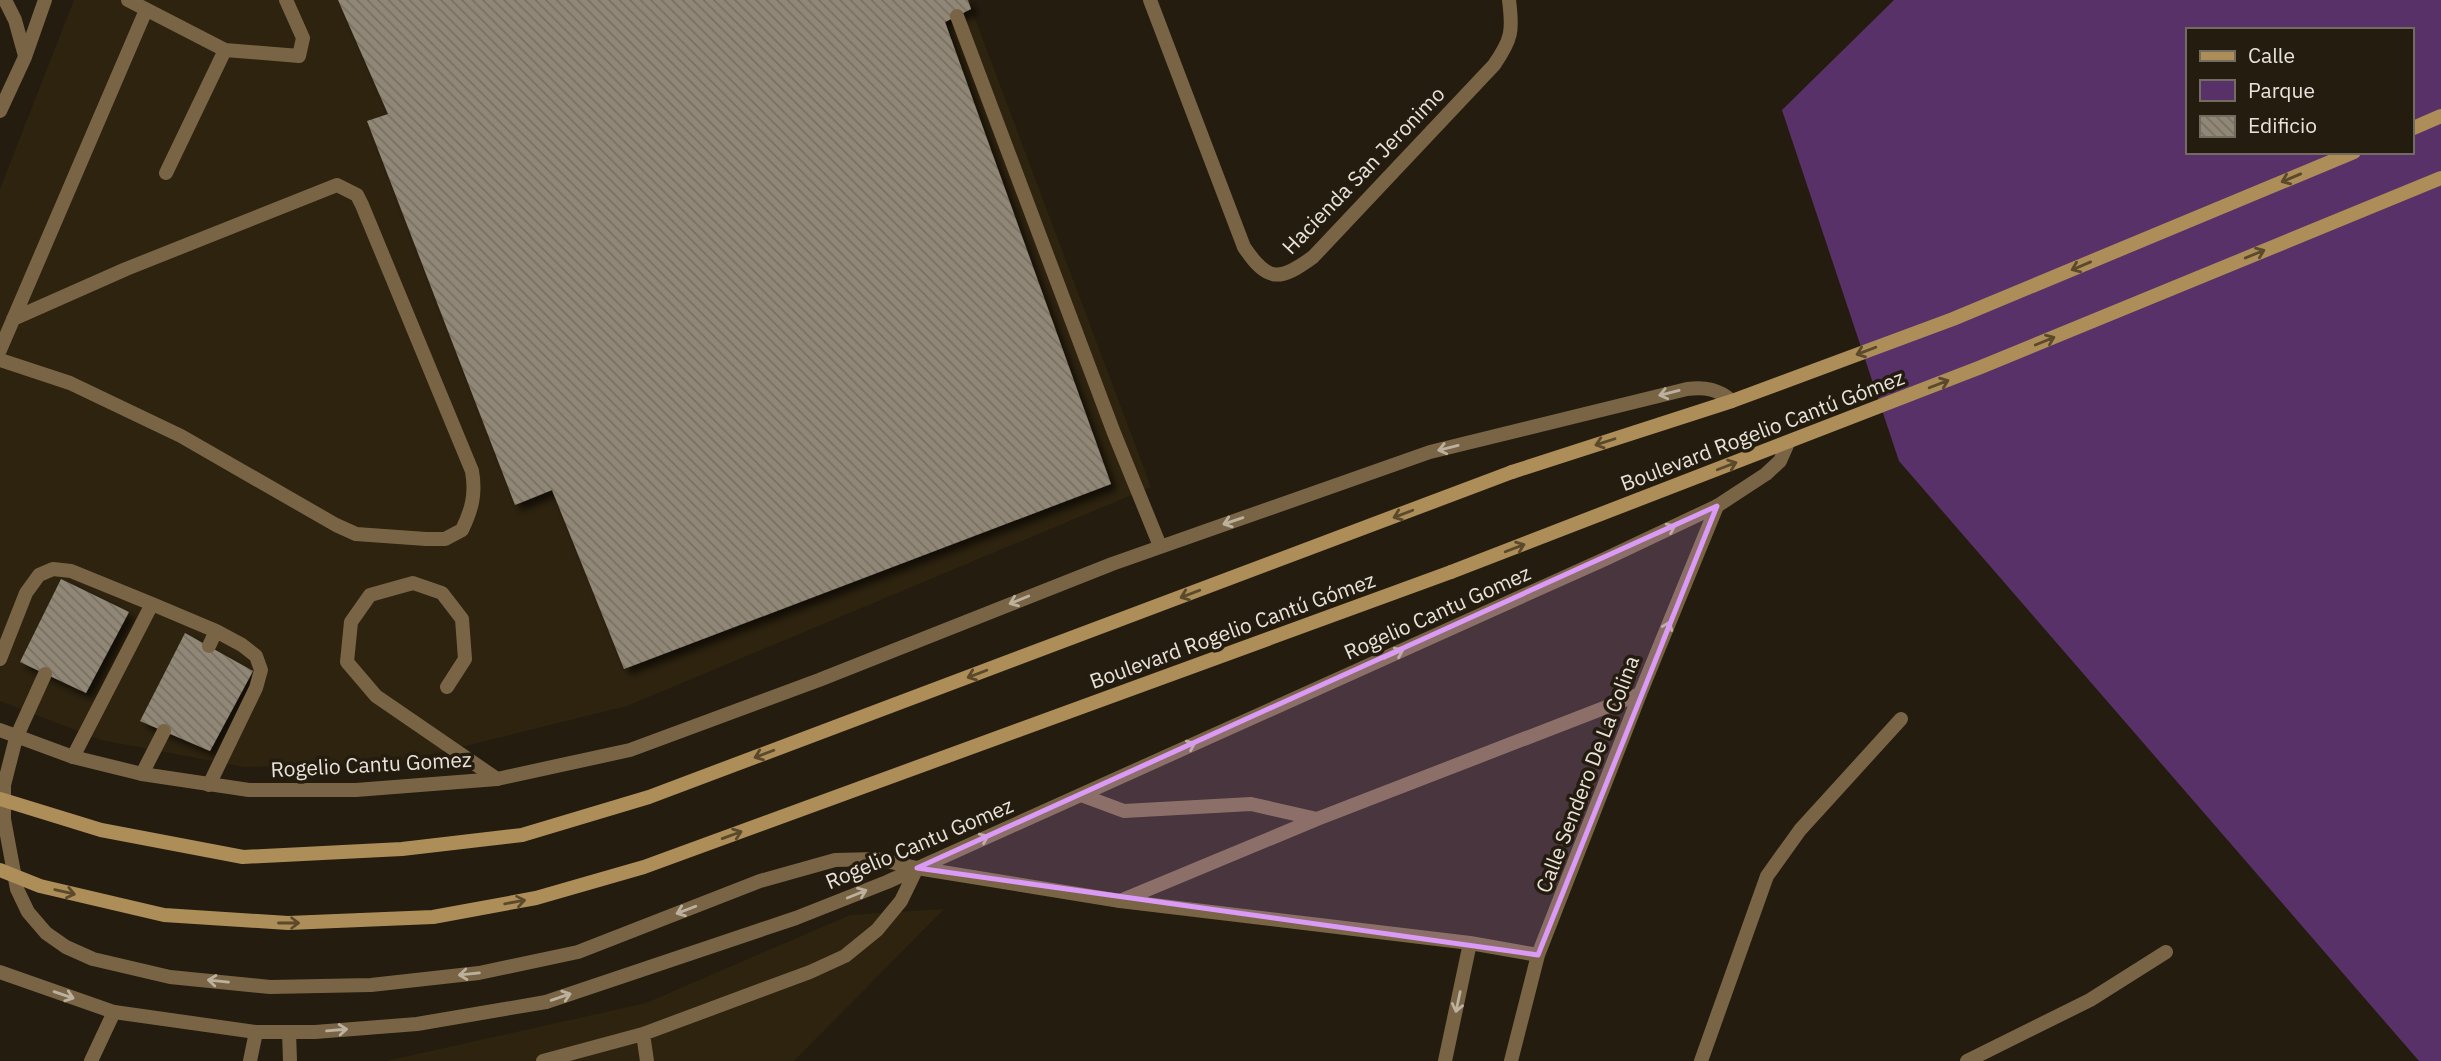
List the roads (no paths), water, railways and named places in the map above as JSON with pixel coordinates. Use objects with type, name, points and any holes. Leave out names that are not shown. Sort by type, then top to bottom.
[{"type":"main road","points":[[2413,127],[2441,116]]},
{"type":"main road","name":"Boulevard Rogelio Cantú Gómez","points":[[0,799],[101,830],[243,857],[402,849],[522,835],[649,797],[1512,472],[1732,401],[1953,318],[2349,154]]},
{"type":"main road","name":"Boulevard Rogelio Cantú Gómez","points":[[0,870],[40,886],[164,915],[288,923],[433,917],[536,898],[643,867],[1451,572],[1982,367],[2441,178]]},
{"type":"street","points":[[5,0],[15,20],[25,57]]},
{"type":"street","points":[[0,111],[25,57],[45,0]]},
{"type":"street","points":[[128,0],[225,50],[299,55],[303,38],[286,0]]},
{"type":"street","name":"Hacienda San Jeronimo","points":[[1150,0],[1244,247],[1256,264],[1273,275],[1291,273],[1313,257],[1494,65],[1508,45],[1512,22],[1509,0]]},
{"type":"street","points":[[0,351],[146,10]]},
{"type":"street","points":[[957,16],[1114,433],[1160,546]]},
{"type":"street","points":[[166,173],[225,50]]},
{"type":"street","points":[[0,360],[70,383],[181,436],[356,534],[445,538],[462,530],[474,505],[472,471],[362,205],[357,195],[337,185],[126,269],[13,319]]},
{"type":"street","name":"Rogelio Cantu Gomez","points":[[0,730],[73,757],[142,774],[249,790],[356,790],[497,779],[630,750],[819,680],[1160,546],[1430,452],[1687,389],[1705,387],[1722,392],[1732,401]]},
{"type":"street","name":"Rogelio Cantu Gomez","points":[[0,972],[114,1012],[256,1032],[315,1032],[416,1024],[546,1002],[796,918],[917,869],[1717,506],[1766,474],[1780,461],[1788,443]]},
{"type":"street","name":"Calle Sendero De La Colina","points":[[1511,1061],[1538,955],[1717,506]]},
{"type":"street","points":[[0,659],[6,630],[26,593],[39,575],[53,569],[71,571],[88,585],[152,604],[242,645],[256,656],[261,670],[256,688],[209,785]]},
{"type":"street","points":[[447,687],[465,659],[462,619],[442,593],[413,583],[370,595],[351,622],[347,662],[376,696],[497,779]]},
{"type":"street","points":[[73,757],[152,604]]},
{"type":"street","points":[[209,646],[216,631]]},
{"type":"street","points":[[45,674],[16,738],[4,785],[4,819],[17,889],[28,912],[46,933],[66,947],[93,959],[170,977],[270,987],[371,985],[480,973],[578,952],[760,881],[835,860],[877,859],[917,869],[1120,901],[1470,943],[1538,955]]},
{"type":"street","points":[[1120,901],[1317,819],[1640,694]]},
{"type":"street","points":[[1701,1061],[1767,876],[1800,830],[1901,719]]},
{"type":"street","points":[[142,774],[164,731]]},
{"type":"street","points":[[1081,794],[1124,811],[1251,804],[1317,819]]},
{"type":"street","points":[[543,1061],[643,1034],[810,972],[845,956],[877,930],[901,901],[917,869]]},
{"type":"street","points":[[1445,1061],[1470,943]]},
{"type":"street","points":[[1968,1061],[2090,1000],[2166,952]]},
{"type":"street","points":[[91,1061],[114,1012]]},
{"type":"street","points":[[250,1061],[256,1032]]},
{"type":"street","points":[[289,1032],[290,1061]]},
{"type":"street","points":[[643,1034],[648,1061]]}]
